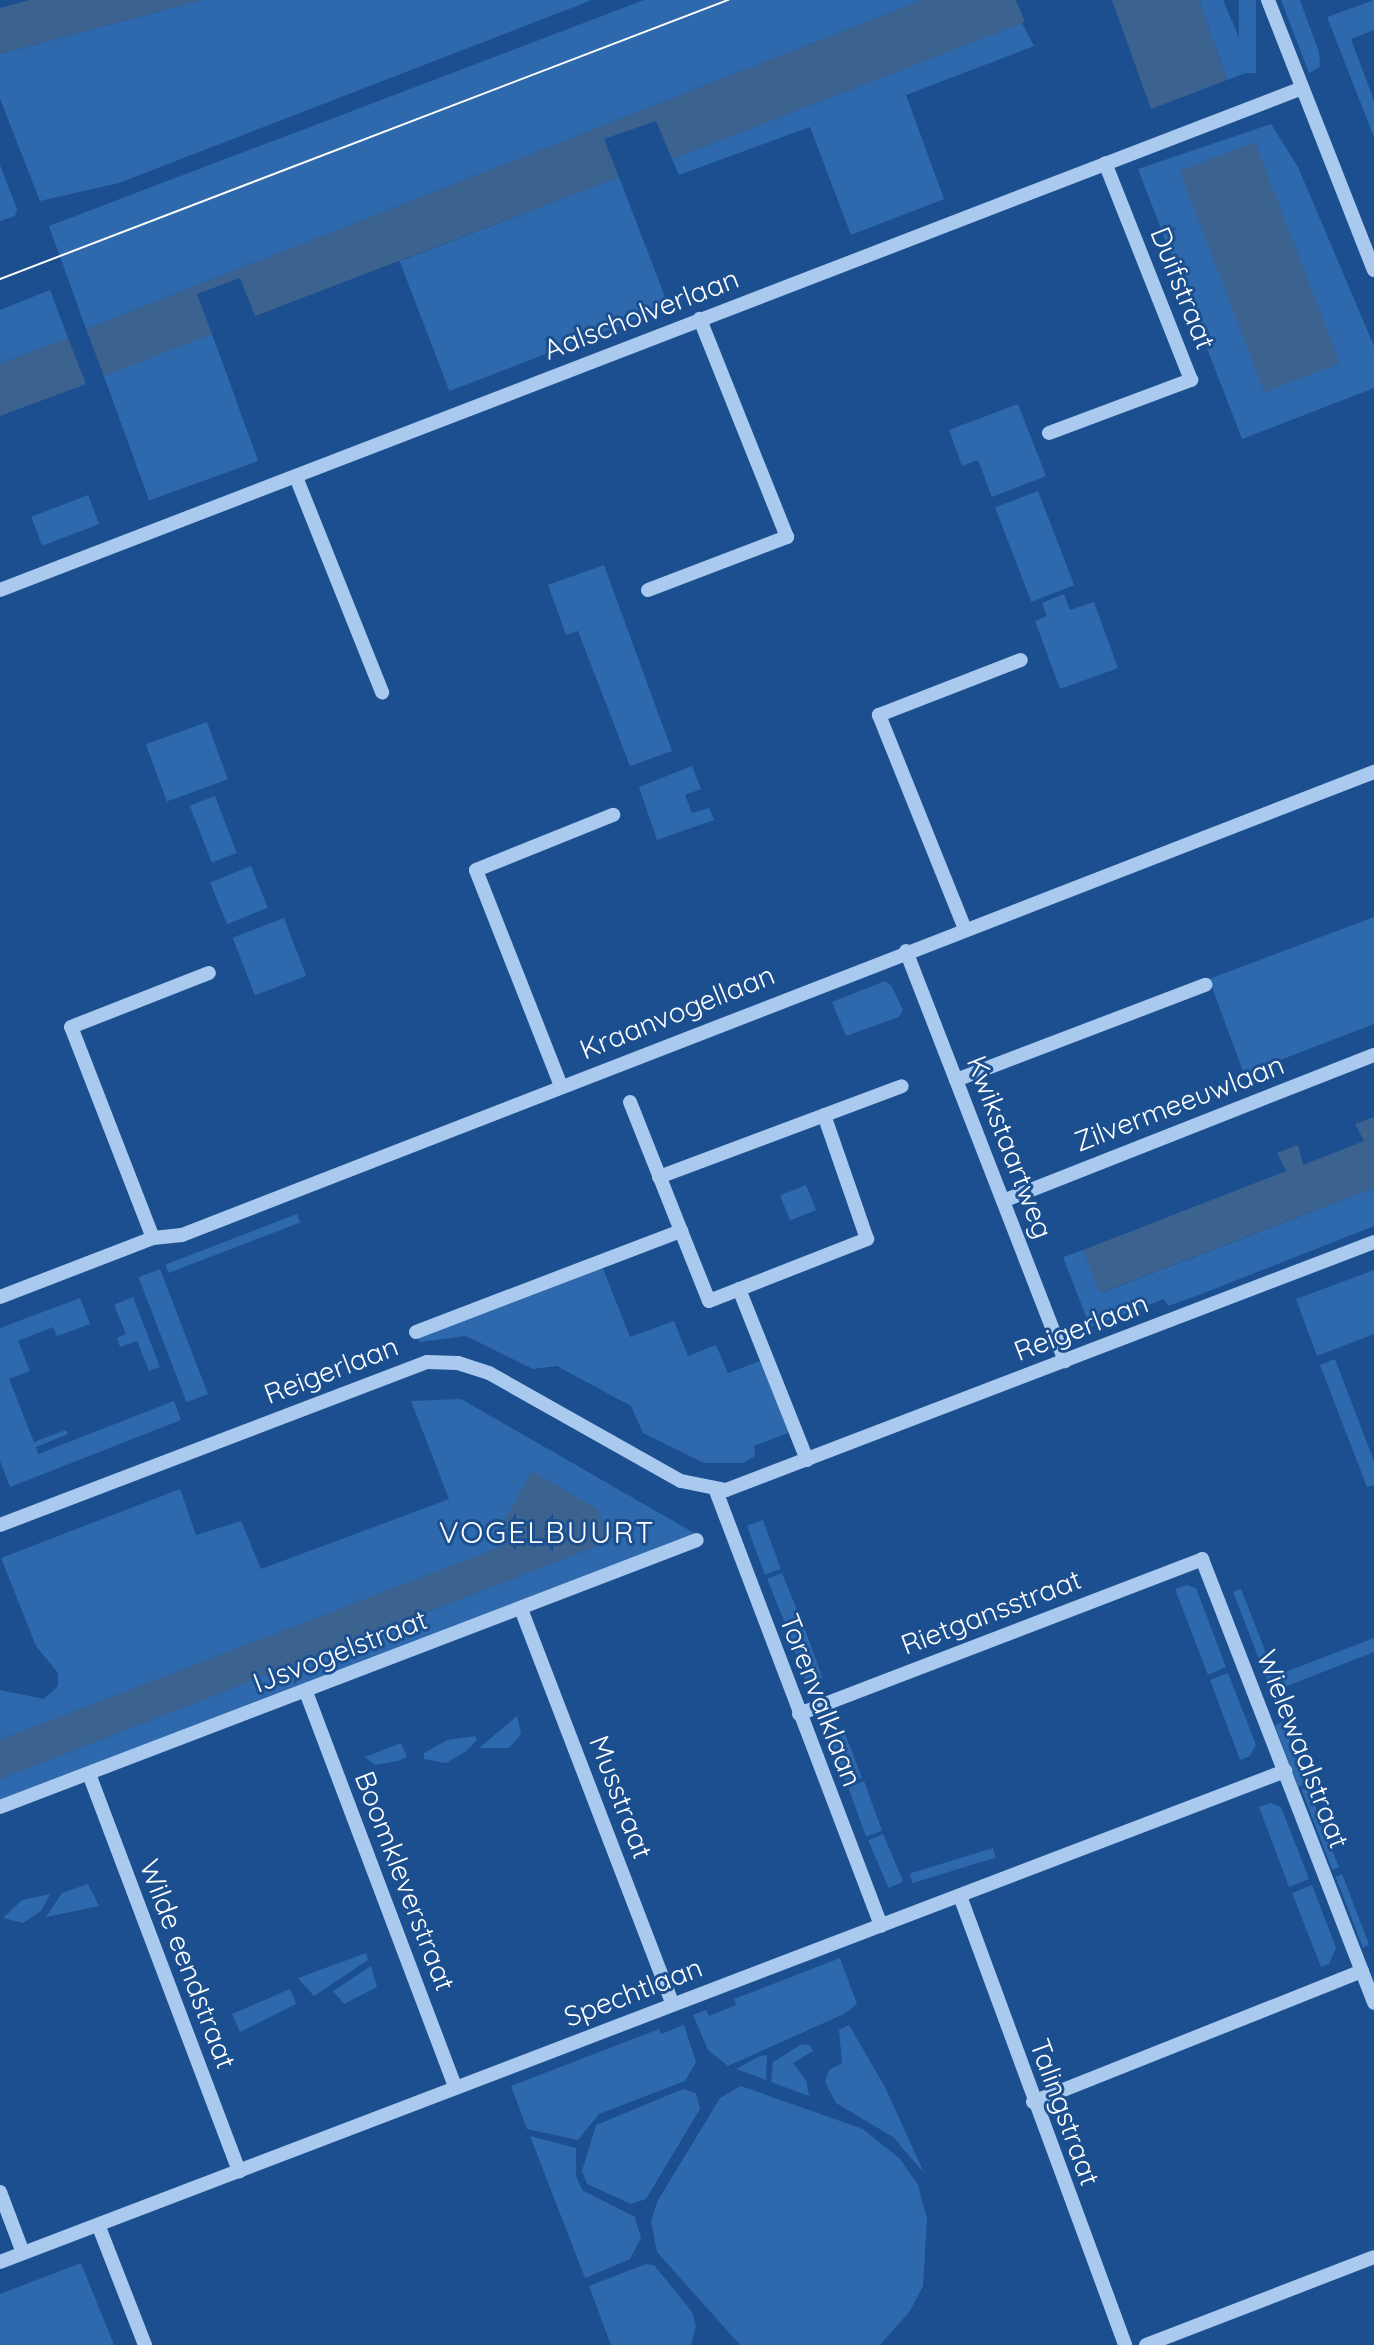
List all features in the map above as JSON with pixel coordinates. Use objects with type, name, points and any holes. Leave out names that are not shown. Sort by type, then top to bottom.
[{"type":"street","points":[[1268,0],[1370,249],[1374,270]]},
{"type":"street","name":"Aalscholverlaan","points":[[0,590],[1302,88]]},
{"type":"street","name":"Duifstraat","points":[[1049,433],[1191,380],[1105,163]]},
{"type":"street","points":[[648,590],[787,537],[700,319]]},
{"type":"street","points":[[296,477],[382,692]]},
{"type":"street","points":[[965,929],[879,715],[1021,660]]},
{"type":"street","name":"Kraanvogellaan","points":[[0,1297],[153,1238],[182,1235],[906,951],[1374,772]]},
{"type":"street","points":[[561,1086],[476,870],[613,815]]},
{"type":"street","name":"Kwikstaartweg","points":[[906,951],[1065,1361]]},
{"type":"street","points":[[153,1238],[71,1027],[209,973]]},
{"type":"street","points":[[956,1080],[1205,985]]},
{"type":"street","name":"Zilvermeeuwlaan","points":[[1003,1201],[1374,1055]]},
{"type":"street","points":[[659,1177],[902,1086]]},
{"type":"street","points":[[630,1102],[709,1301],[867,1239],[824,1115]]},
{"type":"street","name":"Reigerlaan","points":[[416,1332],[681,1231]]},
{"type":"street","name":"Reigerlaan","points":[[0,1525],[427,1362],[458,1363],[489,1373],[681,1481],[716,1491],[807,1460],[1374,1242]]},
{"type":"street","points":[[739,1289],[807,1460]]},
{"type":"street","name":"Torenvalklaan","points":[[716,1491],[881,1926]]},
{"type":"street","name":"IJsvogelstraat","points":[[0,1807],[697,1540]]},
{"type":"street","name":"Rietgansstraat","points":[[799,1714],[1202,1559]]},
{"type":"street","name":"Wielewaalstraat","points":[[1202,1559],[1374,2003]]},
{"type":"street","name":"Musstraat","points":[[521,1609],[673,2004]]},
{"type":"street","name":"Boomkleverstraat","points":[[306,1692],[456,2088]]},
{"type":"street","name":"Spechtlaan","points":[[0,2262],[99,2227],[1285,1771]]},
{"type":"street","name":"Wilde eendstraat","points":[[89,1774],[239,2172]]},
{"type":"street","name":"Talingstraat","points":[[960,1896],[1033,2102],[1125,2345]]},
{"type":"street","points":[[1033,2102],[1362,1971]]},
{"type":"street","points":[[0,2192],[23,2253]]},
{"type":"street","points":[[99,2227],[145,2345]]},
{"type":"street","points":[[1146,2345],[1374,2257]]},
{"type":"shaded area","points":[[30,0],[202,0],[0,54],[0,8]]},
{"type":"shaded area","points":[[202,0],[592,0],[119,183],[40,201],[0,99],[0,54]]},
{"type":"shaded area","points":[[644,0],[922,0],[86,329],[49,226]]},
{"type":"shaded area","points":[[922,0],[1016,0],[1025,22],[672,159],[656,121],[604,139],[619,177],[255,316],[240,278],[197,294],[212,334],[104,376],[86,329]]},
{"type":"shaded area","points":[[1112,0],[1199,0],[1227,80],[1151,109]]},
{"type":"shaded area","points":[[1199,0],[1223,0],[1253,70],[1227,80]]},
{"type":"shaded area","points":[[1239,0],[1256,0],[1256,73],[1239,73]]},
{"type":"shaded area","points":[[1281,0],[1300,0],[1319,52],[1320,67],[1309,73]]},
{"type":"shaded area","points":[[1374,0],[1374,30],[1351,39],[1374,101],[1374,137],[1327,17]]},
{"type":"shaded area","points":[[1022,23],[1034,46],[906,95],[944,199],[851,235],[810,127],[679,175],[672,159]]},
{"type":"shaded area","points":[[1271,124],[1298,167],[1374,346],[1374,388],[1242,439],[1138,169]]},
{"type":"shaded area","points":[[1255,142],[1340,363],[1264,392],[1179,171]]},
{"type":"shaded area","points":[[0,165],[17,209],[15,216],[0,221]]},
{"type":"shaded area","points":[[619,177],[669,307],[449,391],[400,261]]},
{"type":"shaded area","points":[[50,290],[68,338],[0,364],[0,310]]},
{"type":"shaded area","points":[[212,334],[258,461],[149,501],[103,374]]},
{"type":"shaded area","points":[[68,338],[86,384],[0,416],[0,364]]},
{"type":"shaded area","points":[[1018,404],[1046,476],[992,497],[978,460],[962,466],[949,430]]},
{"type":"shaded area","points":[[1038,491],[1074,585],[1031,602],[995,507]]},
{"type":"shaded area","points":[[88,495],[99,524],[42,546],[31,517]]},
{"type":"shaded area","points":[[604,565],[672,751],[630,766],[578,631],[566,635],[548,585]]},
{"type":"shaded area","points":[[1064,594],[1070,610],[1094,602],[1118,668],[1060,689],[1035,621],[1047,616],[1042,603]]},
{"type":"shaded area","points":[[207,722],[228,779],[167,802],[146,744]]},
{"type":"shaded area","points":[[692,766],[701,789],[685,795],[692,813],[709,808],[714,820],[657,840],[639,787]]},
{"type":"shaded area","points":[[215,796],[237,853],[212,863],[190,806]]},
{"type":"shaded area","points":[[251,866],[268,908],[227,924],[210,882]]},
{"type":"shaded area","points":[[1374,917],[1374,1024],[1244,1074],[1209,979]]},
{"type":"shaded area","points":[[284,918],[306,976],[255,996],[233,938]]},
{"type":"shaded area","points":[[885,981],[891,985],[903,1010],[899,1017],[846,1036],[832,1002]]},
{"type":"shaded area","points":[[1374,1117],[1374,1188],[1100,1293],[1083,1250],[1286,1171],[1277,1153],[1298,1145],[1303,1165],[1364,1141],[1355,1124]]},
{"type":"shaded area","points":[[806,1185],[816,1210],[790,1221],[780,1195]]},
{"type":"shaded area","points":[[1374,1188],[1374,1226],[1168,1306],[1164,1299],[1090,1327],[1063,1257],[1083,1250],[1101,1293]]},
{"type":"shaded area","points":[[297,1214],[300,1222],[169,1273],[165,1265]]},
{"type":"shaded area","points":[[602,1266],[630,1337],[674,1321],[688,1356],[716,1345],[728,1373],[763,1360],[790,1432],[754,1446],[755,1456],[743,1463],[704,1463],[643,1433],[631,1406],[557,1366],[533,1369],[466,1336],[419,1342],[418,1337]]},
{"type":"shaded area","points":[[160,1269],[208,1394],[187,1402],[139,1277]]},
{"type":"shaded area","points":[[1374,1270],[1374,1334],[1317,1356],[1296,1299]]},
{"type":"shaded area","points":[[133,1297],[160,1367],[149,1371],[137,1341],[120,1347],[117,1338],[126,1334],[114,1305]]},
{"type":"shaded area","points":[[80,1298],[90,1324],[57,1336],[53,1327],[18,1341],[30,1371],[9,1379],[34,1442],[66,1430],[68,1434],[36,1447],[38,1454],[174,1401],[181,1420],[10,1487],[0,1461],[0,1328]]},
{"type":"shaded area","points":[[1335,1359],[1374,1461],[1374,1485],[1367,1487],[1320,1365]]},
{"type":"shaded area","points":[[461,1399],[696,1534],[0,1803],[0,1779],[612,1540],[511,1543],[0,1740],[0,1690],[44,1699],[58,1686],[58,1673],[36,1646],[1,1558],[180,1489],[196,1535],[241,1521],[261,1569],[449,1499],[411,1401]]},
{"type":"shaded area","points":[[532,1471],[597,1509],[612,1540],[0,1779],[0,1740],[510,1543],[503,1522]]},
{"type":"shaded area","points":[[763,1520],[781,1569],[765,1575],[747,1526]]},
{"type":"shaded area","points":[[782,1573],[803,1624],[788,1630],[767,1579]]},
{"type":"shaded area","points":[[1187,1585],[1196,1588],[1226,1667],[1208,1675],[1175,1589]]},
{"type":"shaded area","points":[[1241,1589],[1275,1676],[1374,1638],[1374,1652],[1277,1690],[1270,1687],[1233,1592]]},
{"type":"shaded area","points":[[804,1627],[822,1678],[806,1684],[788,1633]]},
{"type":"shaded area","points":[[1228,1673],[1256,1745],[1250,1756],[1240,1760],[1210,1680]]},
{"type":"shaded area","points":[[517,1716],[521,1734],[509,1748],[479,1748]]},
{"type":"shaded area","points":[[1283,1722],[1307,1784],[1298,1787],[1275,1725]]},
{"type":"shaded area","points":[[844,1731],[862,1778],[846,1784],[828,1737]]},
{"type":"shaded area","points":[[475,1736],[477,1740],[465,1752],[446,1763],[424,1759],[424,1753],[447,1740]]},
{"type":"shaded area","points":[[401,1743],[407,1757],[398,1761],[375,1765],[365,1757]]},
{"type":"shaded area","points":[[864,1781],[882,1831],[866,1837],[848,1787]]},
{"type":"shaded area","points":[[1308,1787],[1339,1867],[1332,1870],[1301,1790]]},
{"type":"shaded area","points":[[1271,1803],[1281,1807],[1309,1879],[1289,1887],[1259,1807]]},
{"type":"shaded area","points":[[883,1834],[903,1882],[889,1888],[868,1840]]},
{"type":"shaded area","points":[[993,1848],[996,1858],[913,1883],[910,1873]]},
{"type":"shaded area","points":[[1342,1874],[1369,1945],[1363,1947],[1335,1877]]},
{"type":"shaded area","points":[[88,1884],[99,1906],[46,1917],[62,1893]]},
{"type":"shaded area","points":[[1312,1885],[1336,1948],[1329,1964],[1321,1967],[1292,1893]]},
{"type":"shaded area","points":[[50,1894],[41,1911],[23,1923],[3,1918],[22,1900]]},
{"type":"shaded area","points":[[366,1953],[368,1960],[314,1996],[298,1978]]},
{"type":"shaded area","points":[[840,1958],[857,2004],[844,2014],[728,2066],[708,2050],[693,2015],[706,2010],[709,2016],[736,2005],[734,1999]]},
{"type":"shaded area","points":[[371,1966],[377,1987],[344,2004],[333,1991]]},
{"type":"shaded area","points":[[290,1989],[296,2004],[240,2032],[232,2014]]},
{"type":"shaded area","points":[[684,2025],[696,2062],[685,2081],[599,2114],[578,2140],[527,2129],[511,2086],[659,2029],[661,2034]]},
{"type":"shaded area","points":[[849,2025],[886,2089],[924,2173],[893,2137],[836,2103],[825,2082],[829,2070],[842,2063],[839,2030]]},
{"type":"shaded area","points":[[802,2044],[810,2045],[813,2051],[793,2063],[806,2080],[809,2096],[771,2082],[773,2062]]},
{"type":"shaded area","points":[[767,2055],[766,2080],[736,2069],[760,2056]]},
{"type":"shaded area","points":[[741,2086],[863,2129],[900,2159],[918,2185],[927,2219],[923,2286],[910,2311],[880,2345],[740,2345],[657,2252],[651,2221],[657,2202],[720,2098]]},
{"type":"shaded area","points":[[683,2089],[696,2093],[700,2109],[646,2199],[631,2204],[587,2184],[582,2171],[596,2125]]},
{"type":"shaded area","points":[[530,2136],[576,2148],[576,2176],[582,2190],[635,2217],[641,2238],[630,2259],[585,2278]]},
{"type":"shaded area","points":[[81,2263],[114,2345],[0,2345],[0,2294]]},
{"type":"shaded area","points":[[646,2264],[654,2265],[692,2312],[696,2326],[691,2345],[611,2345],[589,2286]]},
{"type":"tram line","points":[[0,279],[728,0]]},
{"type":"district","name":"VOGELBUURT","points":[[547,1532]]}]
